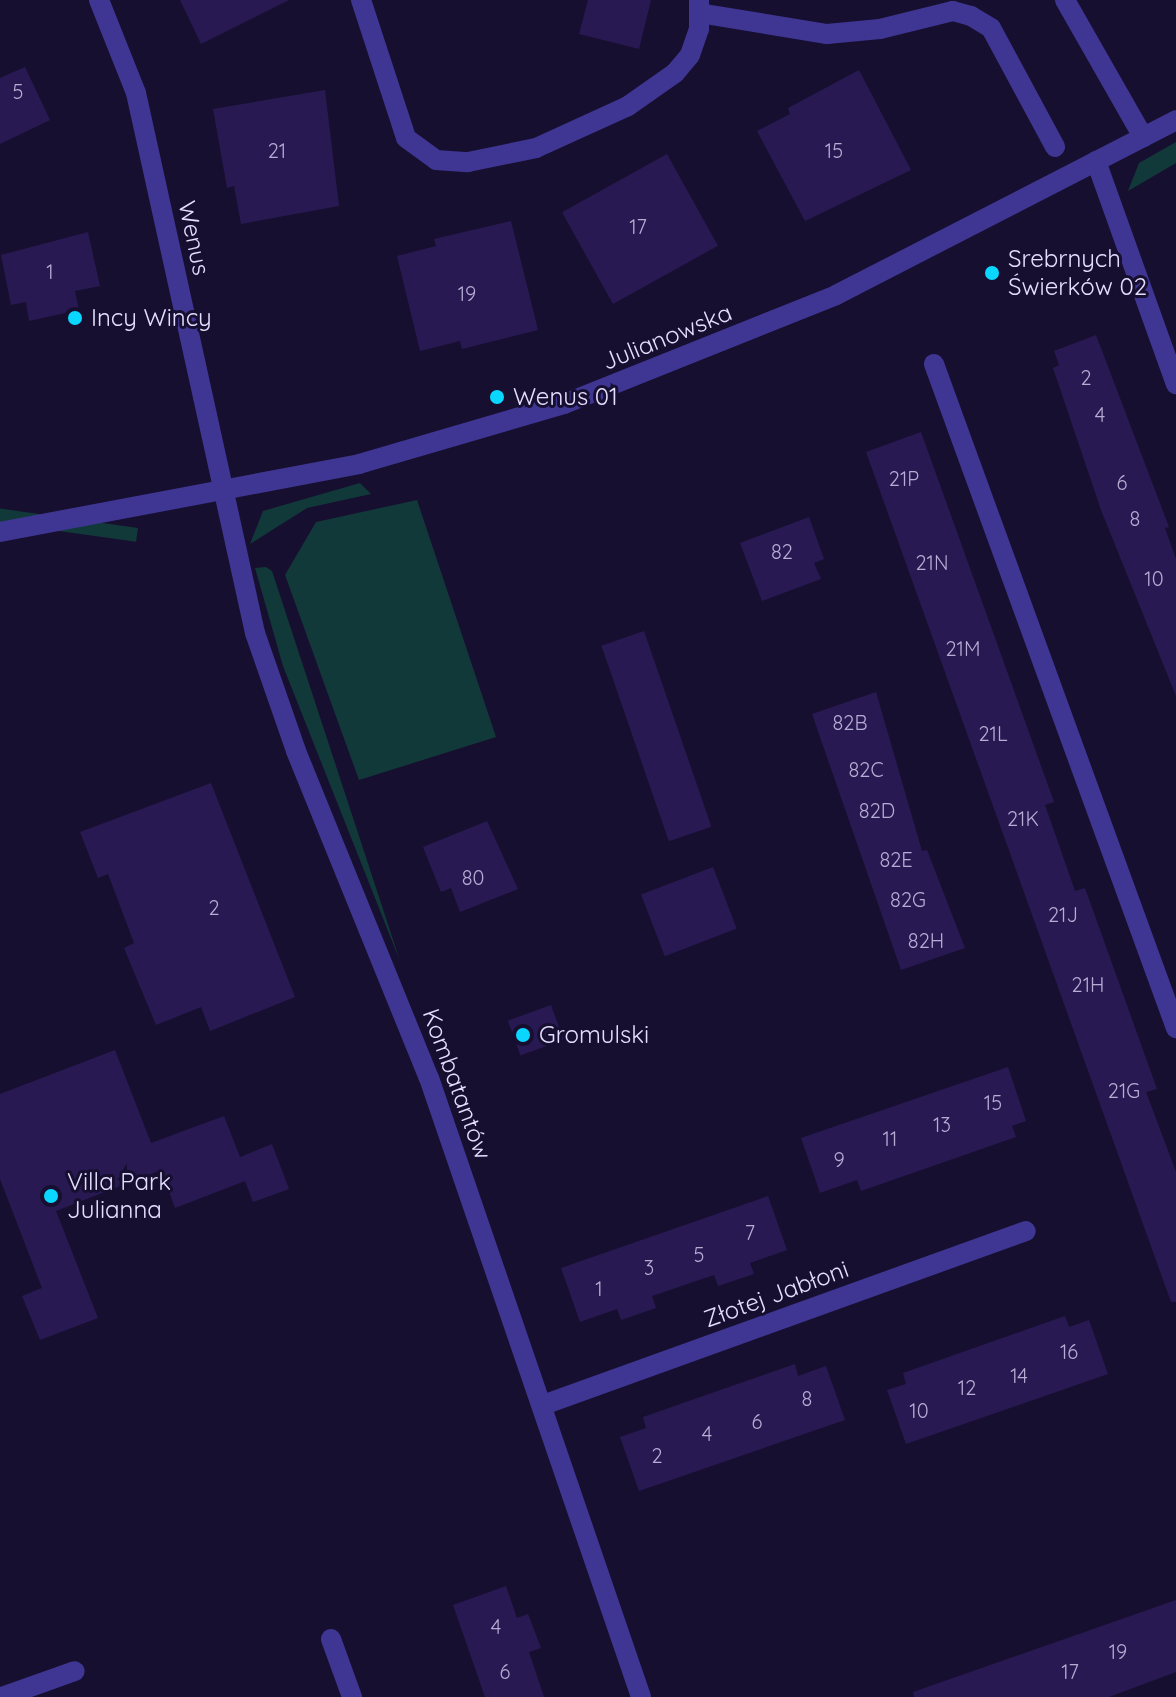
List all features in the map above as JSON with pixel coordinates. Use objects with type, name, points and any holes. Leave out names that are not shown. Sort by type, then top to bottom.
[{"type":"street","name":"Wenus","points":[[99,0],[136,93],[220,492]]},
{"type":"street","points":[[361,0],[406,138],[436,160],[468,162],[536,148],[628,106],[675,73],[690,55],[699,6],[827,34],[880,29],[953,11],[971,16],[991,28],[1055,147]]},
{"type":"street","points":[[1065,0],[1143,137]]},
{"type":"street","name":"Julianowska","points":[[0,532],[359,464],[616,385],[836,295],[1176,120]]},
{"type":"street","points":[[1096,161],[1176,384]]},
{"type":"street","points":[[934,364],[1176,1028]]},
{"type":"street","name":"Kombatantów","points":[[220,492],[255,633],[296,751],[429,1078],[641,1697]]},
{"type":"street","name":"Złotej Jabłoni","points":[[543,1405],[1026,1231]]},
{"type":"street","points":[[331,1639],[352,1697]]},
{"type":"street","points":[[2,1697],[75,1671]]},
{"type":"green space","points":[[1176,142],[1176,163],[1128,191],[1139,163]]},
{"type":"green space","points":[[360,483],[371,494],[307,508],[250,544],[263,511]]},
{"type":"green space","points":[[417,500],[496,737],[359,780],[285,575],[316,522]]},
{"type":"green space","points":[[0,509],[138,528],[136,542],[0,523]]},
{"type":"green space","points":[[266,567],[272,571],[400,961],[283,666],[255,568]]},
{"type":"building","points":[[180,0],[289,0],[201,44]]},
{"type":"building","points":[[588,0],[651,0],[639,49],[579,34]]},
{"type":"building","points":[[25,67],[50,120],[0,144],[0,78]]},
{"type":"building","points":[[859,70],[911,170],[805,221],[757,131],[790,114],[788,108]]},
{"type":"building","points":[[325,90],[339,206],[241,224],[234,186],[227,188],[213,109]]},
{"type":"building","points":[[667,154],[718,246],[613,304],[562,212]]},
{"type":"building","points":[[511,221],[538,330],[462,349],[460,341],[420,351],[397,256],[436,246],[434,239]]},
{"type":"building","points":[[88,232],[100,286],[75,291],[79,310],[29,321],[26,302],[11,305],[1,255]]},
{"type":"building","points":[[1096,335],[1169,527],[1165,528],[1176,559],[1176,696],[1101,510],[1053,368],[1059,365],[1054,351]]},
{"type":"building","points":[[921,432],[1054,802],[1045,805],[1075,891],[1085,888],[1157,1089],[1146,1092],[1176,1172],[1176,1302],[1171,1302],[866,452]]},
{"type":"building","points":[[809,517],[824,559],[814,563],[821,579],[762,601],[740,543]]},
{"type":"building","points":[[644,631],[711,827],[669,841],[601,646]]},
{"type":"building","points":[[876,692],[922,851],[927,850],[965,948],[901,970],[812,714]]},
{"type":"building","points":[[211,783],[295,997],[210,1031],[201,1007],[156,1025],[124,948],[134,943],[108,874],[98,878],[80,832]]},
{"type":"building","points":[[487,821],[518,889],[460,912],[451,888],[441,892],[423,847]]},
{"type":"building","points":[[713,867],[737,929],[665,956],[641,895]]},
{"type":"building","points":[[551,1005],[564,1040],[520,1056],[508,1021]]},
{"type":"building","name":"Villa Park Julianna","points":[[115,1050],[151,1143],[224,1116],[240,1157],[272,1144],[289,1189],[253,1202],[245,1181],[175,1208],[161,1170],[56,1211],[98,1318],[40,1340],[22,1296],[42,1288],[0,1179],[0,1094]]},
{"type":"building","points":[[1008,1067],[1026,1121],[1012,1126],[1016,1137],[861,1191],[857,1180],[820,1193],[801,1138]]},
{"type":"building","points":[[768,1196],[787,1250],[750,1263],[754,1274],[718,1286],[714,1275],[652,1296],[656,1308],[621,1320],[617,1309],[580,1322],[561,1268]]},
{"type":"building","points":[[1065,1316],[1069,1327],[1089,1320],[1108,1374],[906,1444],[887,1390],[906,1384],[903,1373]]},
{"type":"building","points":[[795,1364],[798,1376],[826,1366],[845,1420],[639,1491],[620,1437],[646,1428],[643,1417]]},
{"type":"building","points":[[506,1586],[517,1618],[528,1614],[541,1648],[529,1652],[544,1697],[485,1697],[453,1605]]},
{"type":"building","points":[[1176,1600],[1176,1672],[1109,1697],[914,1697],[913,1692]]},
{"type":"place","name":"Srebrnych Świerków 02","points":[[992,273]]},
{"type":"place","name":"Incy Wincy","points":[[75,318]]},
{"type":"place","name":"Wenus 01","points":[[497,397]]},
{"type":"place","name":"Gromulski","points":[[523,1035]]},
{"type":"place","name":"Villa Park Julianna","points":[[51,1196]]}]
